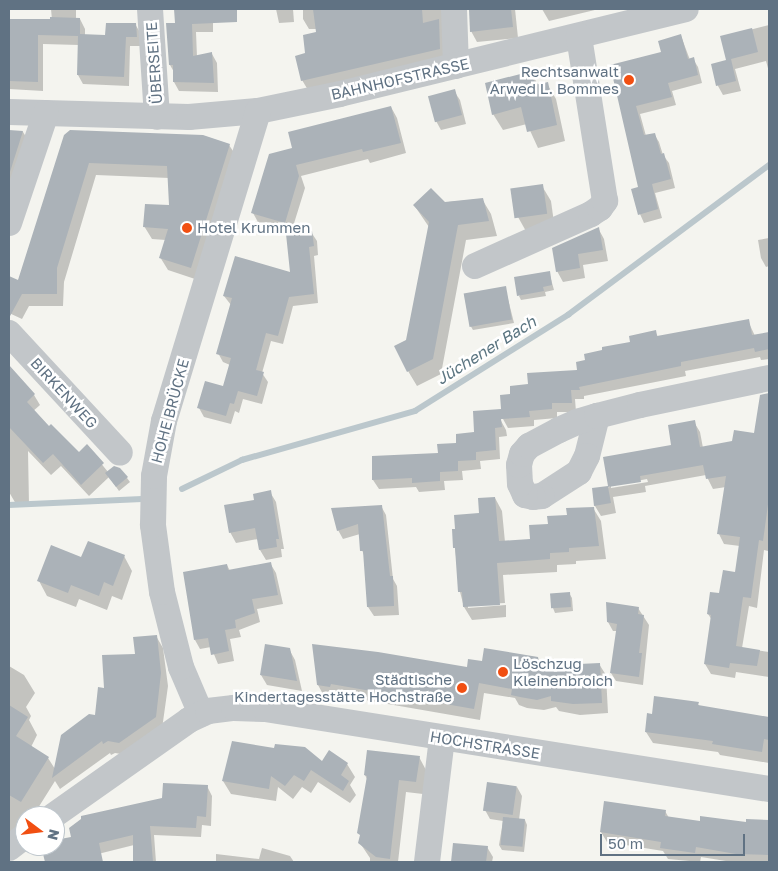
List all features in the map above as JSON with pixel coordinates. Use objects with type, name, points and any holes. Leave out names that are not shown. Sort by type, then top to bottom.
[{"type":"street","name":"ÜBERSEITE","points":[[150,9],[157,117]]},
{"type":"street","points":[[454,9],[456,66]]},
{"type":"street","name":"BAHNHOFSTRASSE","points":[[9,112],[188,118],[258,111],[456,66],[686,9]]},
{"type":"street","points":[[475,266],[591,214],[600,208],[605,200],[579,36]]},
{"type":"street","name":"HOHE BRÜCKE","points":[[201,714],[181,667],[162,592],[153,525],[154,476],[164,421],[258,111]]},
{"type":"street","points":[[9,223],[46,113]]},
{"type":"street","name":"BIRKENWEG","points":[[9,333],[120,453]]},
{"type":"street","points":[[597,416],[769,378]]},
{"type":"street","name":"HOCHSTRASSE","points":[[201,714],[225,708],[250,708],[769,789]]},
{"type":"street","points":[[65,808],[201,714]]},
{"type":"street","points":[[427,862],[442,738]]},
{"type":"building","points":[[174,9],[237,9],[237,22],[192,24],[193,56],[212,52],[214,83],[173,82],[173,65],[169,65],[166,23],[175,23]]},
{"type":"building","points":[[313,9],[422,9],[423,23],[439,19],[440,49],[301,81],[295,56],[305,53],[303,35],[316,32]]},
{"type":"building","points":[[469,9],[511,9],[513,27],[470,32]]},
{"type":"building","points":[[50,17],[80,18],[80,34],[105,35],[106,23],[136,23],[137,37],[126,37],[124,77],[77,75],[78,36],[38,35],[38,82],[9,81],[9,19],[50,19]]},
{"type":"building","points":[[752,28],[758,52],[731,59],[736,81],[716,86],[711,64],[726,60],[720,36]]},
{"type":"building","points":[[681,34],[688,59],[694,57],[698,75],[668,83],[672,97],[636,106],[644,135],[655,133],[661,154],[664,153],[671,179],[652,184],[658,209],[638,215],[631,189],[638,187],[610,65],[661,52],[658,41]]},
{"type":"building","points":[[532,71],[535,85],[548,82],[557,125],[527,132],[521,107],[492,115],[485,83]]},
{"type":"building","points":[[455,89],[462,115],[435,122],[428,96]]},
{"type":"building","points":[[391,106],[401,143],[363,152],[362,149],[296,165],[299,176],[285,223],[251,213],[269,154],[292,148],[288,132]]},
{"type":"building","points":[[9,130],[23,131],[9,175]]},
{"type":"building","points":[[70,130],[203,135],[230,144],[191,268],[159,258],[168,229],[143,227],[145,204],[169,205],[167,166],[89,163],[57,268],[57,294],[22,294],[9,318],[9,276],[18,280],[64,135]]},
{"type":"building","points":[[543,184],[547,214],[514,218],[510,189]]},
{"type":"building","points":[[431,188],[445,202],[483,198],[489,221],[458,225],[433,359],[407,372],[394,346],[406,340],[429,222],[413,205]]},
{"type":"building","points":[[599,227],[603,250],[578,254],[580,268],[556,272],[552,248]]},
{"type":"building","points":[[312,231],[314,246],[309,247],[314,294],[289,297],[278,336],[266,333],[256,370],[264,372],[257,396],[238,391],[234,404],[230,403],[226,416],[197,408],[205,381],[223,386],[231,358],[216,354],[232,298],[223,296],[235,256],[290,272],[286,234]]},
{"type":"building","points":[[550,271],[552,285],[543,287],[544,291],[517,296],[514,277]]},
{"type":"building","points":[[506,286],[512,319],[470,327],[464,293]]},
{"type":"building","points":[[749,319],[752,335],[769,332],[769,349],[755,352],[754,348],[681,362],[681,366],[579,387],[580,390],[571,390],[572,403],[552,403],[552,409],[529,411],[530,417],[501,419],[502,427],[495,428],[496,450],[476,452],[476,460],[458,461],[458,471],[440,472],[440,481],[412,483],[412,478],[372,480],[372,456],[438,453],[437,444],[456,443],[456,434],[474,432],[473,411],[501,409],[500,395],[510,394],[510,386],[528,384],[527,373],[577,370],[576,362],[585,360],[584,354],[602,350],[602,347],[630,342],[629,336],[656,330],[657,336]]},
{"type":"building","points":[[9,365],[35,394],[27,402],[49,426],[51,424],[79,452],[87,444],[104,463],[81,485],[53,454],[43,463],[9,427]]},
{"type":"building","points":[[769,393],[769,497],[763,541],[759,540],[751,598],[743,597],[736,646],[760,650],[757,666],[730,663],[729,668],[704,664],[711,615],[707,614],[710,592],[719,593],[723,570],[735,572],[740,537],[717,534],[726,476],[706,479],[703,465],[640,476],[641,482],[608,487],[611,503],[594,506],[592,488],[608,486],[603,457],[671,445],[668,425],[695,420],[700,447],[732,441],[734,430],[754,433],[760,395]]},
{"type":"building","points":[[114,466],[120,468],[128,477],[116,487],[105,473]]},
{"type":"building","points":[[271,490],[279,539],[276,539],[277,547],[259,550],[255,528],[229,533],[224,505],[254,500],[253,494]]},
{"type":"building","points":[[495,497],[499,541],[530,539],[529,525],[548,524],[547,516],[567,515],[566,508],[594,507],[599,546],[569,548],[569,552],[550,553],[550,559],[497,563],[500,605],[463,607],[462,592],[458,592],[455,548],[453,548],[452,529],[455,529],[454,515],[479,513],[478,498]]},
{"type":"building","points":[[382,505],[390,576],[393,576],[394,606],[367,607],[363,551],[360,551],[358,524],[337,531],[331,508]]},
{"type":"building","points":[[88,541],[125,555],[113,586],[104,582],[99,596],[71,585],[68,593],[37,581],[51,545],[81,557]]},
{"type":"building","points":[[271,562],[278,595],[252,599],[255,613],[235,620],[236,628],[225,630],[229,651],[211,655],[208,638],[194,640],[183,572],[227,564],[228,570]]},
{"type":"building","points":[[570,592],[571,607],[551,608],[550,593]]},
{"type":"building","points":[[606,602],[639,607],[638,614],[644,615],[639,653],[642,653],[639,677],[610,673],[617,624],[607,622]]},
{"type":"building","points":[[157,635],[161,673],[156,717],[119,743],[108,741],[103,744],[102,741],[52,778],[61,735],[89,714],[95,715],[98,687],[104,688],[102,655],[135,654],[133,637]]},
{"type":"building","points":[[265,644],[290,648],[297,681],[260,675]]},
{"type":"building","points":[[312,644],[378,652],[467,667],[468,659],[482,661],[484,648],[538,657],[539,662],[579,659],[579,664],[600,663],[602,703],[573,704],[551,701],[551,696],[537,700],[511,695],[512,689],[479,683],[474,709],[331,684],[330,687],[317,685]]},
{"type":"building","points":[[654,696],[699,702],[698,705],[769,717],[769,740],[764,739],[762,752],[712,744],[713,741],[645,732],[647,713],[652,714]]},
{"type":"building","points":[[9,705],[28,717],[16,736],[49,757],[21,802],[9,795]]},
{"type":"building","points":[[232,741],[274,748],[275,744],[305,747],[322,761],[329,750],[348,763],[341,775],[349,781],[343,791],[311,770],[304,781],[294,775],[285,786],[271,776],[269,789],[222,781]]},
{"type":"building","points":[[367,750],[420,756],[416,782],[399,780],[390,859],[376,857],[358,843],[360,835],[357,833],[367,776],[364,775]]},
{"type":"building","points":[[487,782],[517,786],[513,815],[483,811]]},
{"type":"building","points":[[163,783],[208,785],[206,817],[197,816],[196,828],[150,826],[153,862],[133,862],[133,835],[99,843],[103,862],[45,862],[44,856],[65,856],[65,838],[71,837],[69,828],[81,819],[81,816],[162,798]]},
{"type":"building","points":[[604,801],[666,810],[665,816],[700,821],[700,816],[746,822],[746,819],[769,820],[769,855],[736,854],[696,847],[695,853],[660,848],[661,842],[600,832]]},
{"type":"building","points":[[503,817],[525,819],[522,847],[501,845]]},
{"type":"building","points":[[453,843],[488,846],[486,862],[451,862]]},
{"type":"waterway","name":"Jüchener Bach","points":[[182,489],[242,460],[415,411],[568,315],[769,165]]},
{"type":"waterway","name":"Jüchener Bach","points":[[9,505],[142,499]]},
{"type":"place","name":"Rechtsanwalt Arwed L. Bommes","points":[[629,80]]},
{"type":"place","name":"Hotel Krummen","points":[[187,228]]},
{"type":"place","name":"Löschzug Kleinenbroich","points":[[503,672]]},
{"type":"place","name":"Städtische Kindertagesstätte Hochstraße","points":[[462,688]]}]
